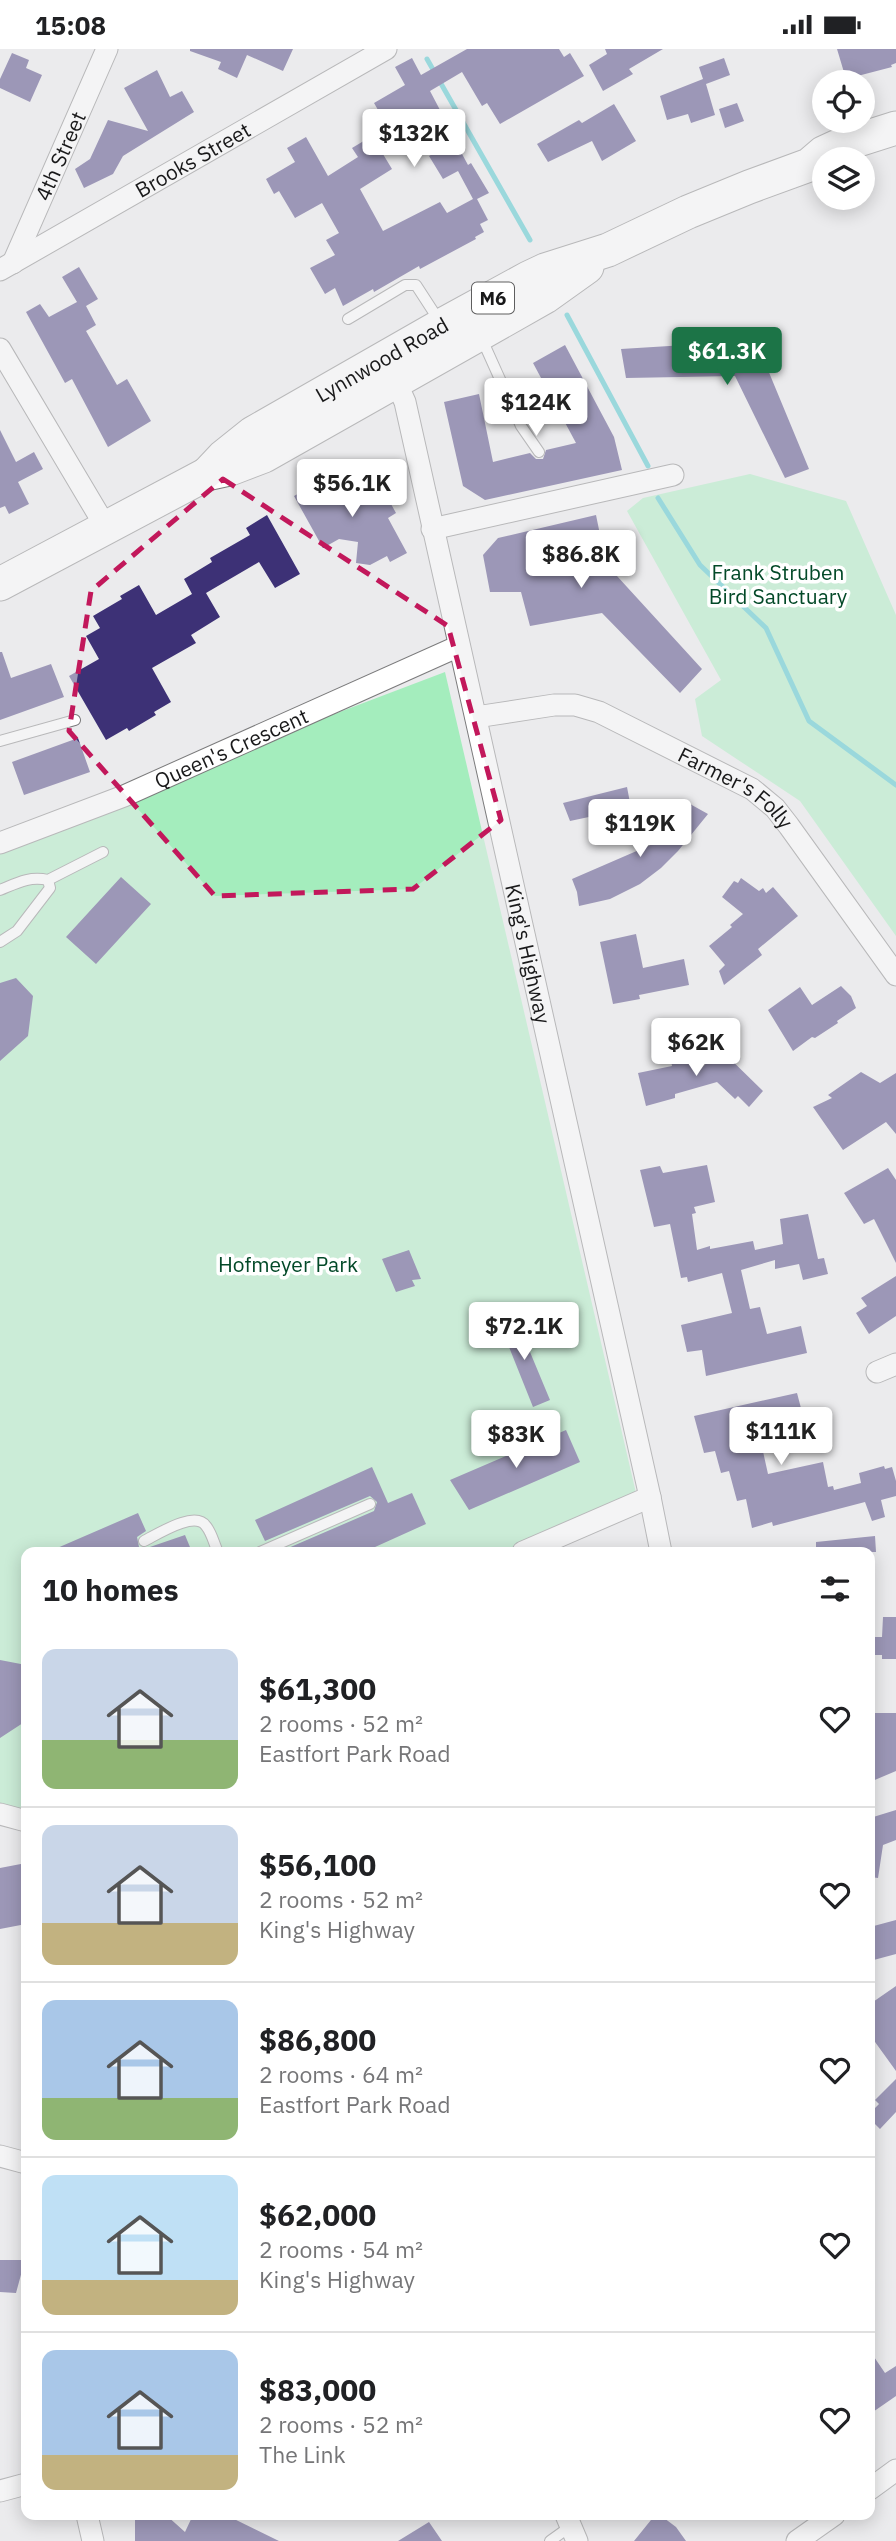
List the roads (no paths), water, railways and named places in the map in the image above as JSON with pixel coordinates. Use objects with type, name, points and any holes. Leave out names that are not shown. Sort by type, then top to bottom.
[{"type":"main road","name":"Lynnwood Road","points":[[836,147],[896,128]]},
{"type":"main road","points":[[875,156],[896,150]]},
{"type":"main road","name":"Lynnwood Road","points":[[0,584],[207,474],[238,467],[264,456],[390,370],[442,325],[545,270],[608,250],[701,207],[812,169]]},
{"type":"main road","name":"Lynnwood Road","points":[[390,370],[480,334],[545,297],[608,250]]},
{"type":"street","name":"4th Street","points":[[6,267],[107,49]]},
{"type":"street","name":"Brooks Street","points":[[6,267],[386,49]]},
{"type":"street","points":[[0,349],[107,529]]},
{"type":"street","name":"King's Highway","points":[[390,370],[405,402],[660,1547]]},
{"type":"street","points":[[432,529],[553,494],[673,475]]},
{"type":"street","name":"Queen's Crescent","points":[[0,843],[124,796],[459,646]]},
{"type":"street","name":"Farmer's Folly","points":[[476,717],[554,705],[575,705],[599,712],[752,789],[775,808],[896,975]]},
{"type":"street","points":[[535,1547],[650,1497]]},
{"type":"street","points":[[0,1814],[21,1820]]},
{"type":"street","points":[[0,2156],[21,2162]]},
{"type":"street","points":[[0,2491],[21,2485]]},
{"type":"street","points":[[88,2520],[93,2541]]},
{"type":"street","points":[[797,2541],[827,2520]]},
{"type":"lane","points":[[348,319],[405,285],[416,285],[442,325]]},
{"type":"lane","points":[[480,334],[521,426],[539,452]]},
{"type":"lane","points":[[0,741],[75,720]]},
{"type":"lane","points":[[0,890],[27,879],[48,880],[103,852]]},
{"type":"lane","points":[[0,942],[17,931],[51,888],[48,880]]},
{"type":"lane","points":[[271,1547],[369,1504]]},
{"type":"lane","points":[[144,1541],[189,1520],[200,1520],[206,1525],[216,1547]]},
{"type":"lane","points":[[550,2541],[571,2527]]},
{"type":"waterway","points":[[427,59],[530,240]]},
{"type":"waterway","points":[[567,315],[648,466]]},
{"type":"waterway","points":[[658,498],[700,565],[766,628],[809,721],[896,785]]},
{"type":"park label","name":"Frank Struben Bird Sanctuary","points":[[778,584]]},
{"type":"park label","name":"Hofmeyer Park","points":[[288,1264]]}]
